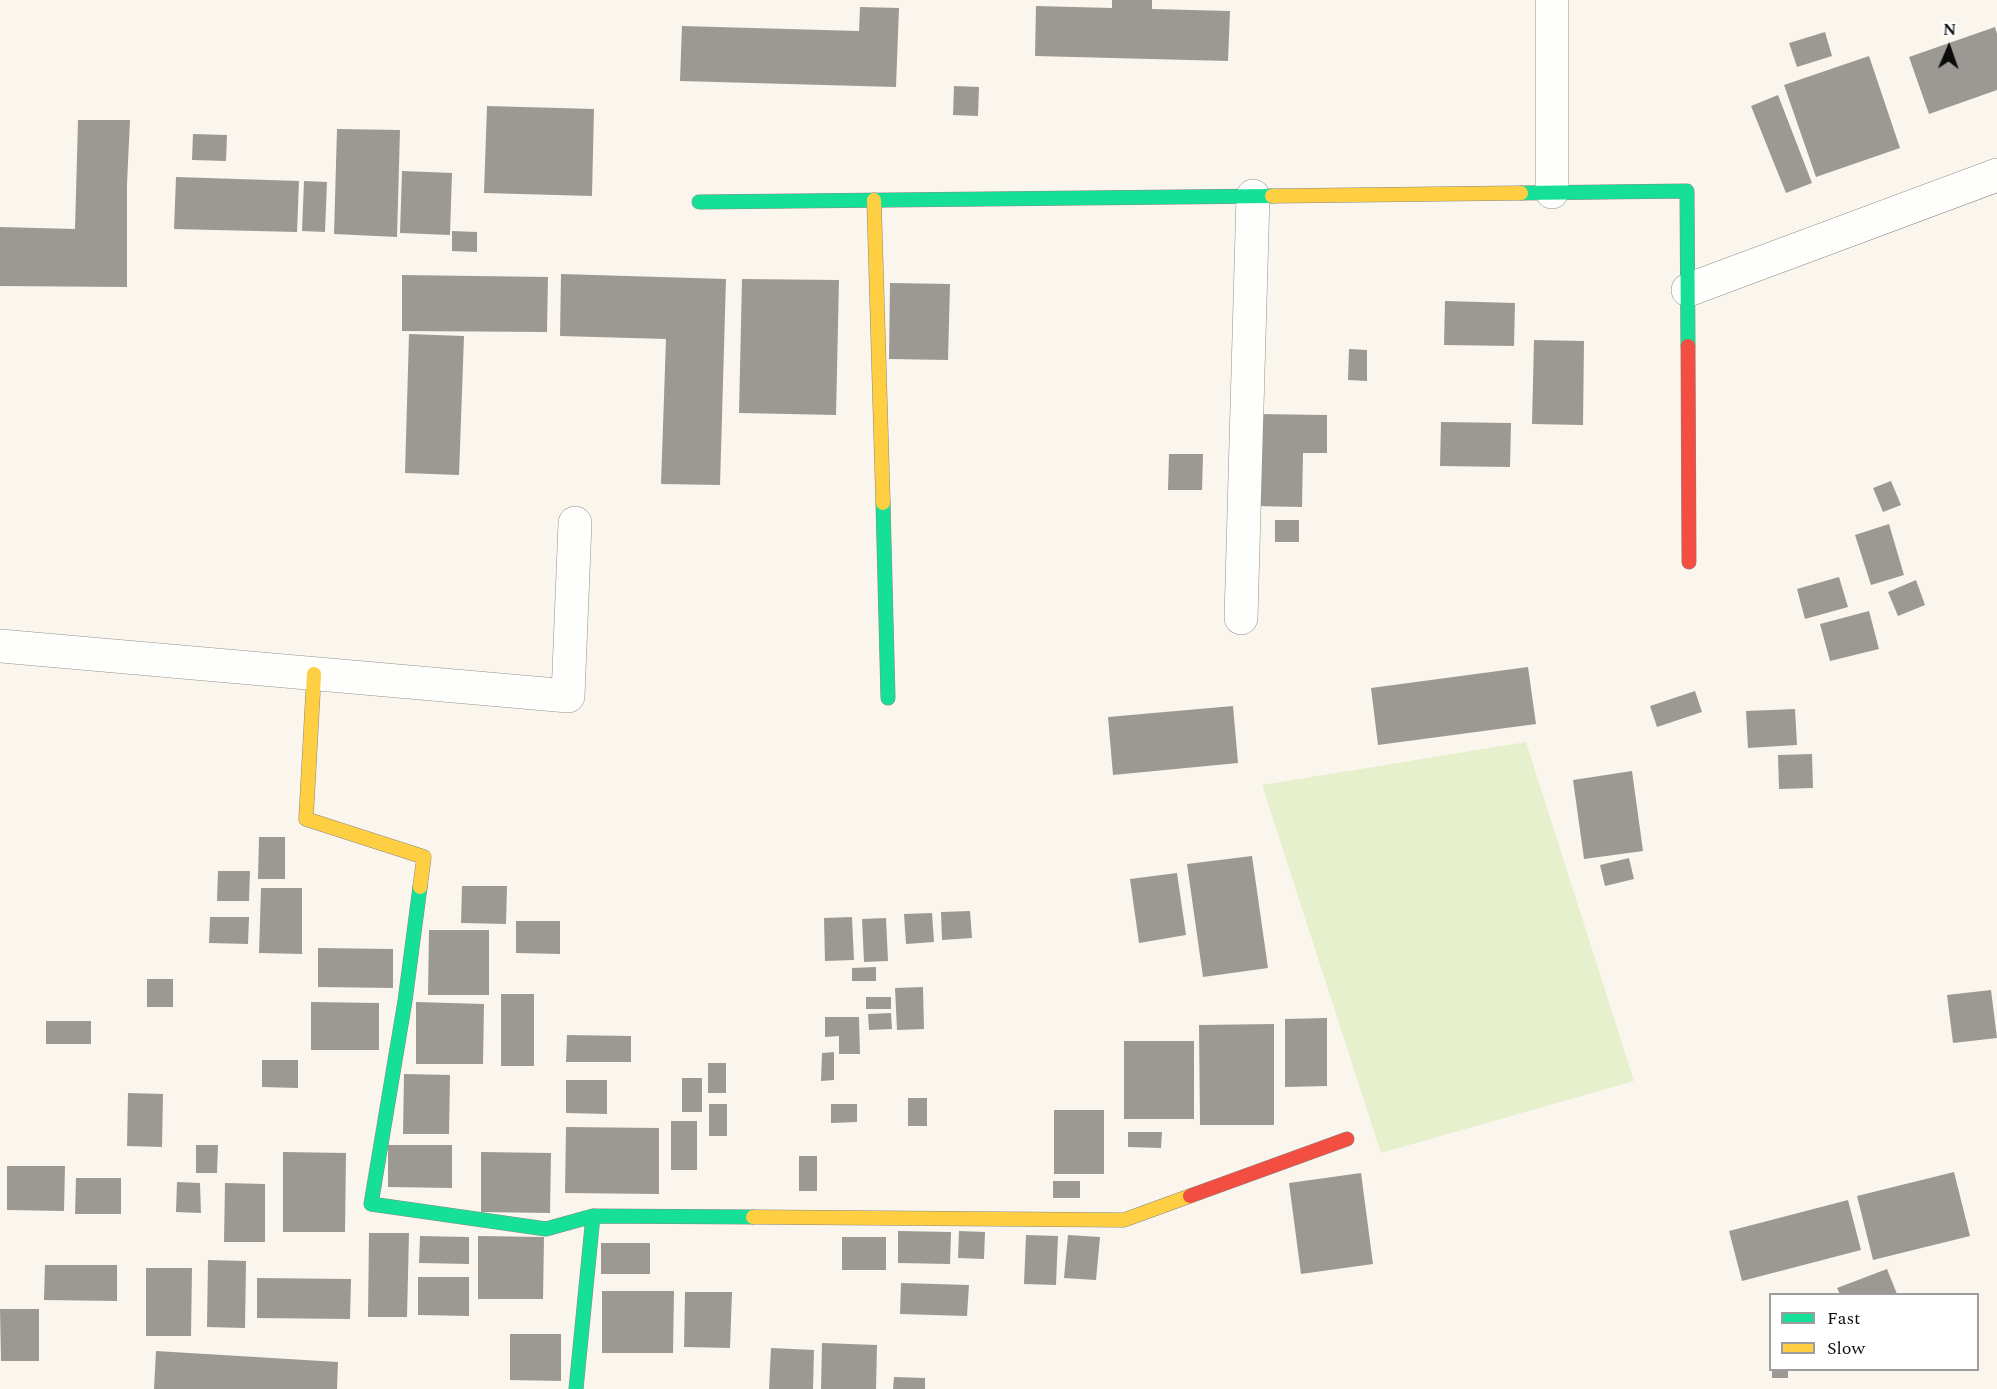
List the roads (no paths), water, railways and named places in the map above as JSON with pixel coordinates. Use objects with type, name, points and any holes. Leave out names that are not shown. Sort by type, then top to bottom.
[{"type":"street","points":[[1552,0],[1552,192]]},
{"type":"street","points":[[1688,290],[1997,176]]},
{"type":"street","points":[[699,202],[1687,191],[1689,562]]},
{"type":"street","points":[[1241,618],[1253,196]]},
{"type":"street","points":[[874,200],[888,698]]},
{"type":"street","points":[[0,646],[568,696],[575,523]]},
{"type":"street","points":[[314,674],[306,819],[424,857],[405,1001],[371,1204],[546,1229],[593,1215],[1124,1220],[1347,1139]]},
{"type":"street","points":[[576,1389],[593,1215]]}]
